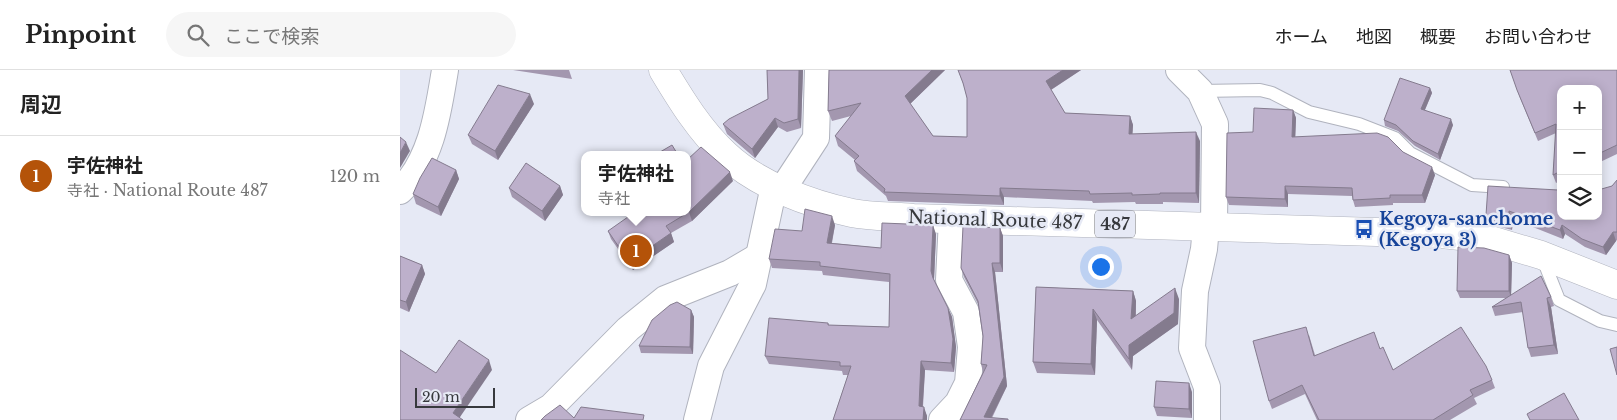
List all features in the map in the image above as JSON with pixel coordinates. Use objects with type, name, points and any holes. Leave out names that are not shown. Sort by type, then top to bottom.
[{"type":"highway","name":"National Route 487","points":[[663,70],[689,113],[726,156],[759,179],[798,197],[853,213],[952,219],[1442,234],[1486,238],[1541,255],[1617,285]]},
{"type":"street","points":[[400,191],[419,167],[437,122],[445,70]]},
{"type":"street","points":[[698,420],[711,366],[753,284],[778,188],[816,138],[818,70]]},
{"type":"street","points":[[1179,70],[1200,91],[1215,124],[1210,227],[1195,291],[1192,348],[1207,387],[1207,420]]},
{"type":"street","points":[[942,420],[958,403],[968,383],[971,347],[966,312],[949,280],[952,219]]},
{"type":"street","points":[[529,420],[551,407],[628,329],[665,299],[730,273],[759,256]]},
{"type":"lane","points":[[1200,91],[1260,90],[1272,93],[1309,112],[1359,124],[1395,138],[1410,153],[1472,185],[1518,188]]},
{"type":"lane","points":[[1541,255],[1559,300],[1600,321],[1617,325]]},
{"type":"building","points":[[767,70],[799,70],[798,119],[784,123],[775,118],[752,149],[723,124],[768,99]]},
{"type":"building","points":[[829,70],[932,70],[905,96],[933,136],[967,137],[967,98],[958,70],[1063,70],[1046,81],[1065,113],[1130,116],[1129,134],[1196,132],[1196,193],[1090,194],[1089,191],[1000,188],[1000,196],[884,192],[885,189],[854,161],[859,156],[835,136],[861,103],[828,111]]},
{"type":"building","points":[[1510,70],[1617,70],[1617,145],[1602,152],[1602,85],[1557,85],[1557,173],[1553,175],[1556,124],[1535,133]]},
{"type":"building","points":[[1400,78],[1430,88],[1421,109],[1451,119],[1438,154],[1413,141],[1396,125],[1384,120]]},
{"type":"building","points":[[498,85],[530,94],[495,151],[468,135]]},
{"type":"building","points":[[1254,108],[1293,110],[1292,137],[1377,133],[1388,137],[1403,152],[1432,167],[1422,195],[1390,195],[1390,198],[1353,200],[1352,188],[1285,186],[1285,199],[1226,197],[1227,133],[1253,132]]},
{"type":"building","points":[[400,137],[406,142],[400,153]]},
{"type":"building","points":[[672,145],[676,151],[662,151]]},
{"type":"building","points":[[701,147],[730,172],[691,210],[691,156]]},
{"type":"building","points":[[432,158],[456,170],[438,207],[413,194]]},
{"type":"building","points":[[526,163],[560,186],[542,211],[509,188]]},
{"type":"building","points":[[1617,180],[1617,232],[1613,232],[1603,247],[1582,239],[1562,225],[1560,230],[1509,211],[1509,222],[1486,215],[1488,186],[1557,190],[1557,220],[1602,220],[1602,189],[1612,186]]},
{"type":"building","points":[[805,209],[832,216],[827,243],[881,248],[882,223],[933,225],[931,271],[948,308],[953,339],[951,363],[921,361],[919,406],[924,407],[923,420],[833,420],[851,366],[840,366],[840,362],[765,356],[769,318],[828,323],[828,325],[889,327],[890,274],[820,266],[820,262],[769,259],[775,229],[802,231]]},
{"type":"building","points":[[629,216],[682,216],[666,226],[671,233],[629,262],[608,231]]},
{"type":"building","points":[[963,226],[1000,228],[1000,263],[992,263],[1004,377],[984,417],[1008,420],[960,420],[987,365],[981,364],[983,336],[978,301],[961,268]]},
{"type":"building","points":[[1458,247],[1484,248],[1509,255],[1509,291],[1457,291]]},
{"type":"building","points":[[400,256],[422,265],[406,302],[400,300]]},
{"type":"building","points":[[1541,276],[1551,297],[1547,298],[1554,345],[1528,348],[1521,302],[1492,307]]},
{"type":"building","points":[[1036,287],[1133,291],[1131,319],[1175,288],[1174,313],[1129,345],[1129,359],[1093,309],[1091,364],[1033,362]]},
{"type":"building","points":[[677,302],[691,310],[690,347],[639,346],[652,320],[670,305]]},
{"type":"building","points":[[1306,327],[1314,356],[1374,332],[1380,349],[1383,347],[1393,370],[1461,327],[1486,366],[1492,380],[1470,390],[1473,395],[1433,420],[1319,420],[1302,385],[1269,401],[1253,341]]},
{"type":"building","points":[[459,340],[489,360],[453,413],[463,420],[400,420],[400,350],[436,373]]},
{"type":"building","points":[[1617,347],[1617,375],[1610,349]]},
{"type":"building","points":[[1156,381],[1189,383],[1189,409],[1154,407]]},
{"type":"building","points":[[1564,393],[1579,420],[1530,420],[1527,414]]},
{"type":"building","points":[[560,405],[574,418],[581,407],[644,415],[643,420],[541,420]]},
{"type":"place","name":"Kegoya-sanchome (Kegoya 3)","points":[[1364,229]]},
{"type":"place","name":"宇佐神社","points":[[636,251]]}]
